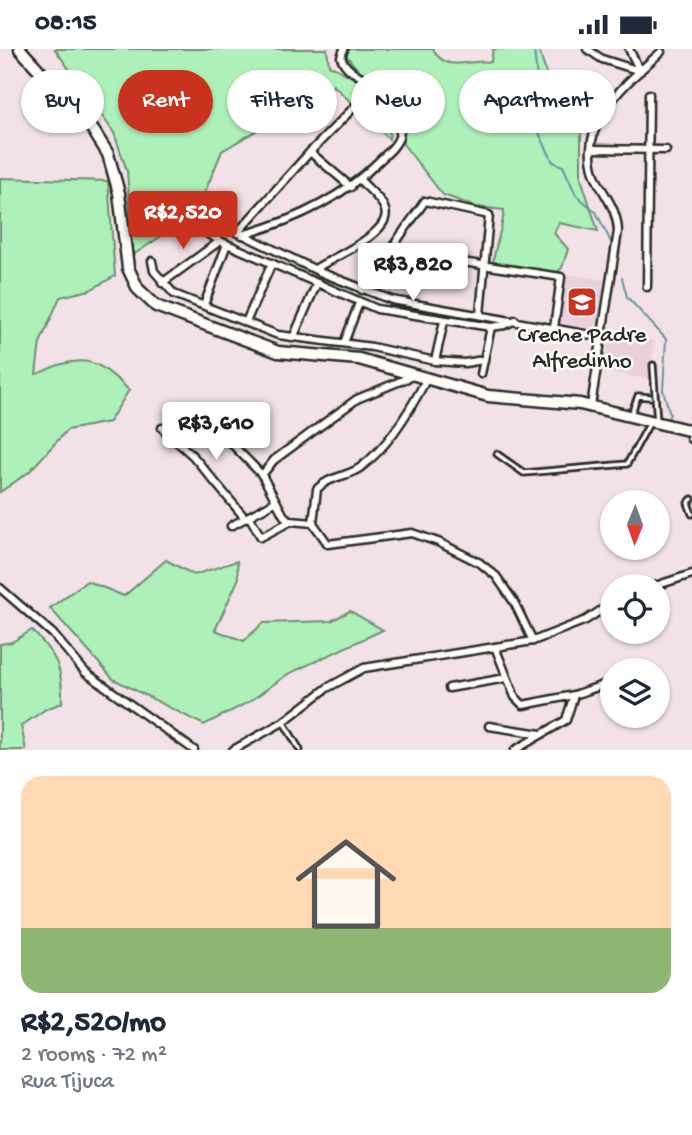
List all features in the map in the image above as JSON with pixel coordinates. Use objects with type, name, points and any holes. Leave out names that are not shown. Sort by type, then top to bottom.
[{"type":"main road","points":[[20,49],[93,130],[108,154],[120,193],[126,261],[134,281],[144,296],[156,306],[278,352],[359,359],[488,396],[590,406],[677,429],[692,436]]},
{"type":"street","points":[[344,49],[341,57],[344,65],[353,70]]},
{"type":"street","points":[[587,49],[602,59],[640,71]]},
{"type":"street","points":[[629,49],[640,71]]},
{"type":"street","points":[[590,406],[618,231],[615,209],[596,174],[592,149],[593,130],[600,115],[661,52]]},
{"type":"street","points":[[648,287],[649,94]]},
{"type":"street","points":[[240,234],[310,152],[351,110]]},
{"type":"street","points":[[240,234],[322,204],[351,187],[398,141],[399,133]]},
{"type":"street","points":[[592,149],[666,150]]},
{"type":"street","points":[[310,152],[351,187]]},
{"type":"street","points":[[315,269],[370,237],[384,223],[386,211],[360,180]]},
{"type":"street","points":[[362,290],[425,201],[489,215],[480,315]]},
{"type":"street","points":[[514,320],[505,325],[491,327],[394,313],[359,303],[224,243],[205,232],[202,226],[208,219],[219,223],[362,290],[392,300],[514,320],[602,337]]},
{"type":"street","points":[[162,283],[224,243]]},
{"type":"street","points":[[204,305],[224,243]]},
{"type":"street","points":[[390,251],[561,278],[554,328]]},
{"type":"street","points":[[152,261],[154,271],[174,294],[278,335],[345,343],[435,362],[465,363],[484,360]]},
{"type":"street","points":[[246,322],[272,263]]},
{"type":"street","points":[[293,338],[317,283]]},
{"type":"street","points":[[345,343],[359,303]]},
{"type":"street","points":[[435,362],[444,321]]},
{"type":"street","points":[[481,374],[491,327]]},
{"type":"street","points":[[262,475],[274,460],[357,398],[422,376]]},
{"type":"street","points":[[422,376],[405,420],[365,464],[325,482],[317,489],[313,523],[328,544],[422,534],[480,563],[496,576],[514,602],[533,641]]},
{"type":"street","points":[[196,407],[262,475],[275,502],[291,521]]},
{"type":"street","points":[[162,428],[193,456],[247,517],[261,537],[291,521],[313,523]]},
{"type":"street","points":[[231,526],[275,502]]},
{"type":"street","points":[[670,581],[692,574]]},
{"type":"street","points":[[0,588],[53,634],[85,672],[194,750]]},
{"type":"street","points":[[233,750],[283,722],[327,688],[364,668],[533,641],[586,620],[600,611]]},
{"type":"street","points":[[495,647],[517,702],[523,705],[574,695],[600,686]]},
{"type":"street","points":[[449,688],[506,678]]},
{"type":"street","points":[[515,750],[566,720],[574,695]]},
{"type":"street","points":[[489,726],[541,734]]},
{"type":"lane","points":[[497,454],[524,473],[627,464],[654,423],[653,365]]},
{"type":"lane","points":[[630,416],[637,396],[650,397]]},
{"type":"lane","points":[[692,499],[688,503],[692,514]]},
{"type":"lane","points":[[283,722],[300,750]]},
{"type":"shaded area","name":"Creche Padre Alfredinho","points":[[565,274],[606,280],[600,325],[596,324],[595,329],[558,323]]},
{"type":"shaded area","points":[[611,332],[655,341],[652,360],[659,363],[657,381],[603,371]]},
{"type":"green space","points":[[55,49],[327,49],[329,65],[351,77],[351,102],[337,89],[337,70],[227,70],[227,133],[253,133],[222,151],[204,194],[171,212],[169,231],[133,255],[127,171],[114,133],[104,119],[104,70],[70,70]]},
{"type":"green space","points":[[350,49],[433,49],[438,57],[459,64],[491,62],[493,49],[539,49],[545,70],[459,70],[459,133],[581,133],[581,178],[598,231],[559,223],[554,233],[568,249],[562,268],[557,272],[493,263],[504,210],[477,207],[443,195],[403,144],[402,133],[445,133],[445,70],[358,70],[345,54]]},
{"type":"green space","points":[[0,178],[108,181],[115,276],[90,290],[60,297],[40,343],[36,374],[59,365],[83,361],[106,370],[129,390],[109,422],[67,430],[29,472],[0,492]]},
{"type":"green space","points":[[166,560],[194,575],[237,561],[238,580],[215,630],[244,641],[263,623],[331,621],[350,611],[383,630],[288,674],[249,702],[204,725],[113,679],[50,608],[87,581],[124,596]]},
{"type":"green space","points":[[32,630],[56,662],[61,680],[62,703],[46,709],[21,726],[26,750],[0,750],[0,644],[12,642]]},
{"type":"waterway","points":[[534,49],[537,79],[527,108],[553,162],[563,166],[576,195],[596,212],[611,242]]},
{"type":"waterway","points":[[622,278],[627,297],[666,339],[663,390],[670,414],[668,419]]},
{"type":"place","name":"Creche Padre Alfredinho","points":[[582,302]]}]
